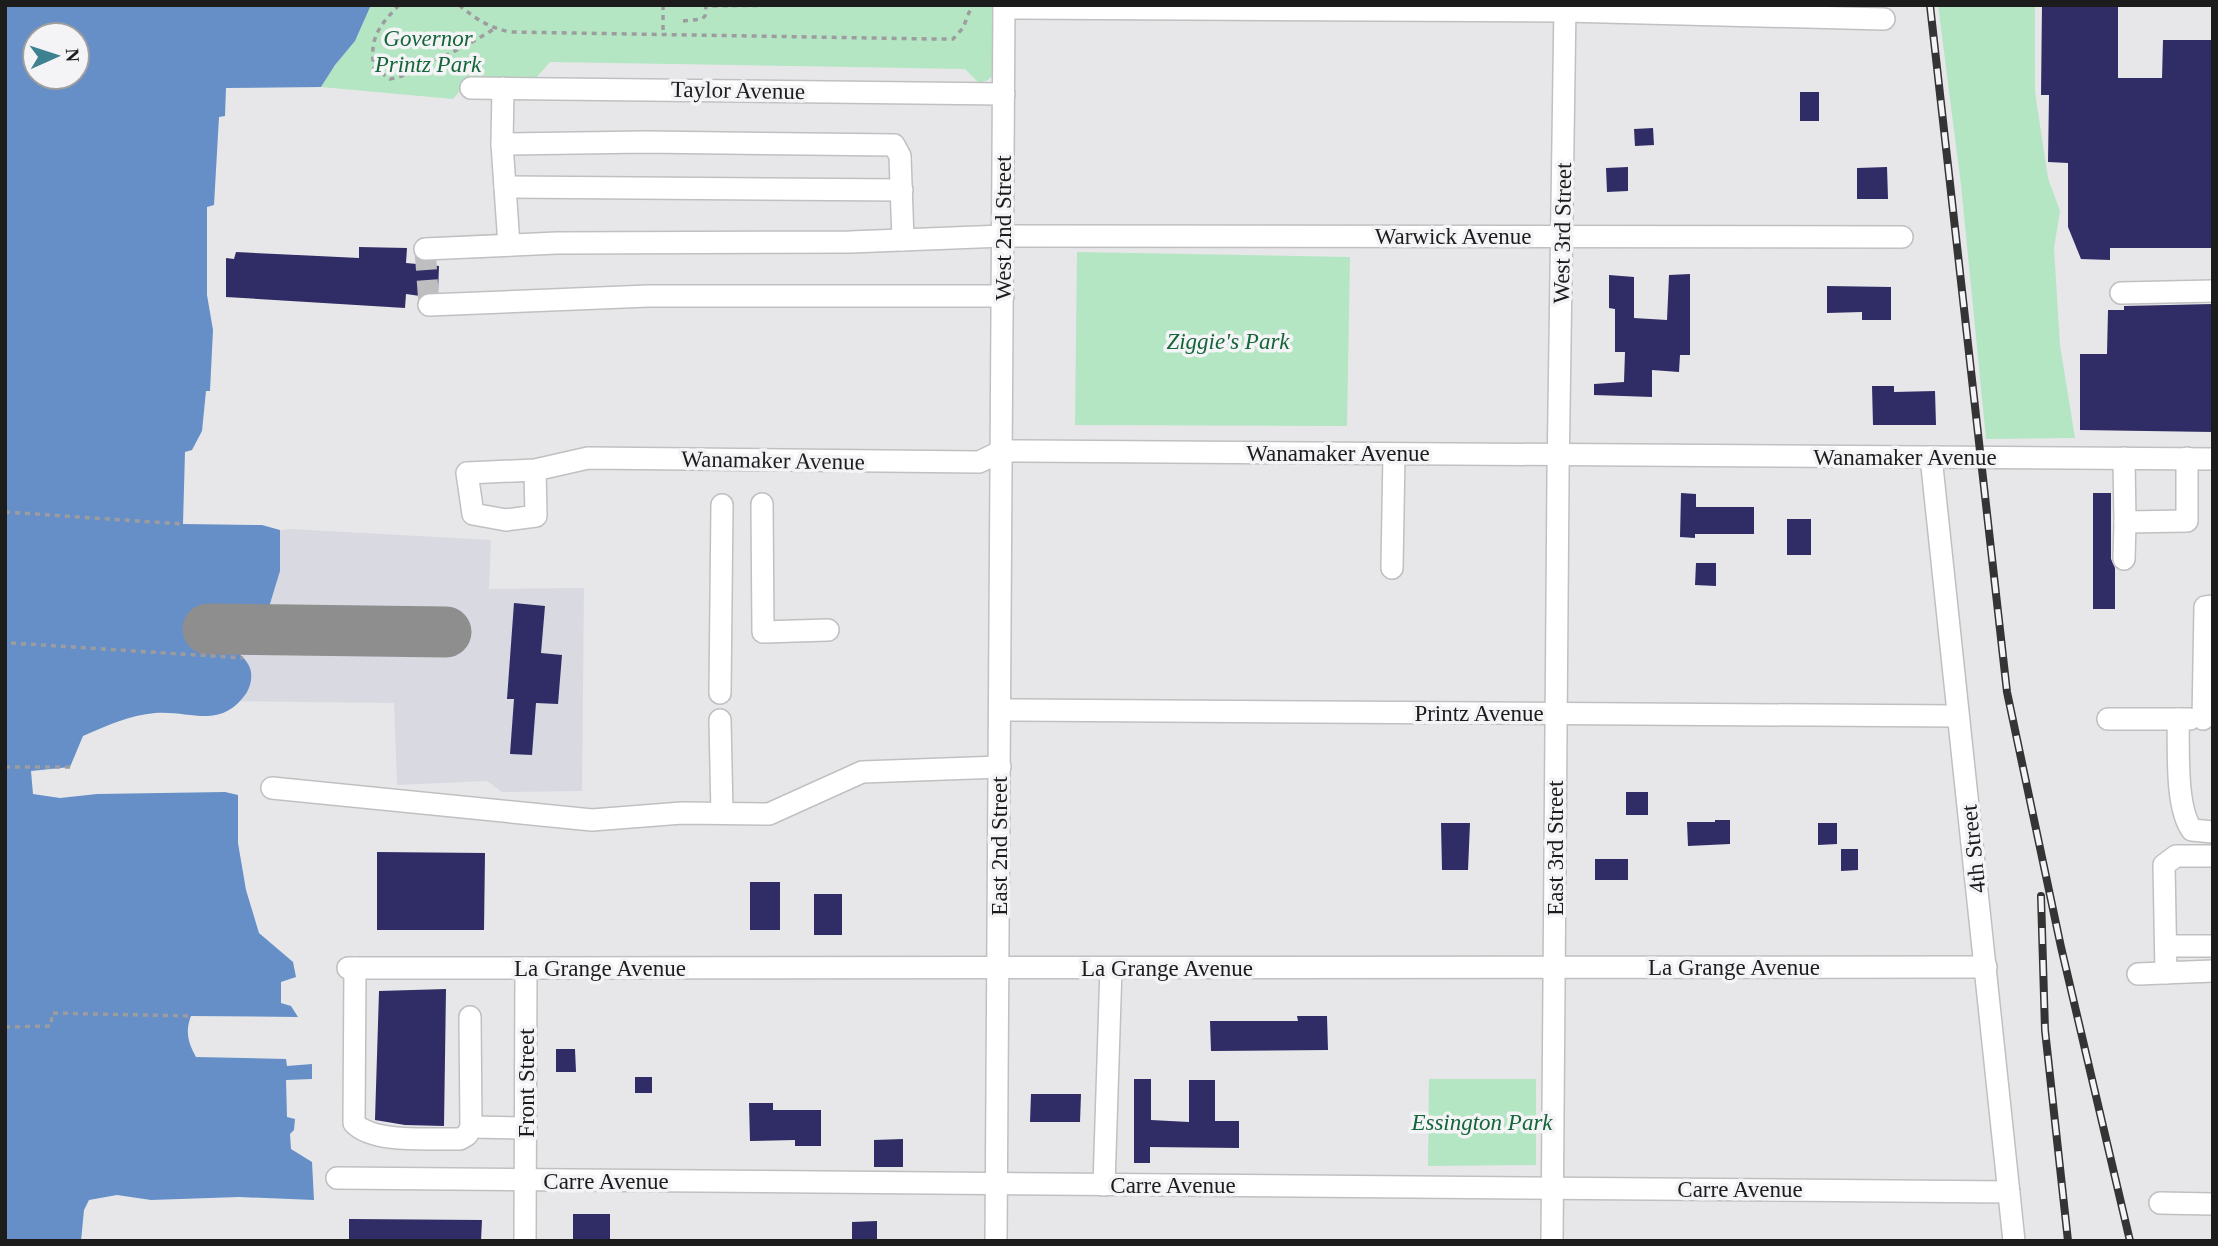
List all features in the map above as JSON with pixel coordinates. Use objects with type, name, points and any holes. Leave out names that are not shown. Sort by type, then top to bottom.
[{"type":"street","points":[[1004,7],[1565,8],[1884,19]]},
{"type":"street","name":"West 2nd Street","points":[[1002,451],[1004,7]]},
{"type":"street","name":"West 3rd Street","points":[[1558,454],[1565,8]]},
{"type":"street","name":"Taylor Avenue","points":[[471,88],[1004,94]]},
{"type":"street","points":[[503,88],[502,144],[509,245]]},
{"type":"street","points":[[502,144],[645,142],[894,145],[900,156],[904,240]]},
{"type":"street","points":[[505,187],[901,190]]},
{"type":"street","name":"Warwick Avenue","points":[[425,249],[509,245],[904,240],[1003,236],[1902,237]]},
{"type":"street","points":[[2121,293],[2213,291]]},
{"type":"street","points":[[429,305],[648,296],[1003,296]]},
{"type":"street","name":"Wanamaker Avenue","points":[[535,470],[536,516],[506,520],[473,514],[467,473],[535,470],[588,457],[979,463],[1002,451],[2213,458]]},
{"type":"street","name":"East 2nd Street","points":[[996,1241],[1002,451]]},
{"type":"street","points":[[1392,568],[1394,453]]},
{"type":"street","name":"East 3rd Street","points":[[1552,1241],[1558,454]]},
{"type":"street","name":"4th Street","points":[[1931,457],[2014,1241]]},
{"type":"street","points":[[2124,458],[2124,559]]},
{"type":"street","points":[[2125,522],[2187,521],[2187,458]]},
{"type":"street","points":[[762,504],[763,632],[828,630]]},
{"type":"street","points":[[720,693],[722,505]]},
{"type":"street","points":[[2108,719],[2208,719],[2205,607],[2213,606]]},
{"type":"street","name":"Printz Avenue","points":[[1000,710],[1958,716]]},
{"type":"street","points":[[2178,719],[2186,822],[2192,830],[2213,832]]},
{"type":"street","points":[[720,720],[722,813]]},
{"type":"street","points":[[272,788],[592,820],[682,813],[769,814],[862,772],[1000,767]]},
{"type":"street","points":[[2166,973],[2164,865],[2176,856],[2213,856]]},
{"type":"street","points":[[2166,946],[2213,946]]},
{"type":"street","name":"La Grange Avenue","points":[[471,1127],[467,1135],[460,1139],[448,1139],[374,1136],[360,1130],[354,1123],[351,968],[1986,967]]},
{"type":"street","name":"Front Street","points":[[525,1241],[526,968]]},
{"type":"street","points":[[1104,1185],[1111,968]]},
{"type":"street","points":[[2137,974],[2213,971]]},
{"type":"street","points":[[470,1017],[471,1127],[526,1128]]},
{"type":"street","name":"Carre Avenue","points":[[337,1178],[2009,1192]]},
{"type":"street","points":[[2160,1203],[2213,1204]]},
{"type":"path","points":[[399,5],[373,38],[374,68],[390,79],[408,76],[433,61],[463,49],[494,29]]},
{"type":"path","points":[[459,5],[478,21],[494,29],[511,32],[953,39],[963,28],[972,5]]},
{"type":"path","points":[[663,5],[663,35]]},
{"type":"path","points":[[683,21],[702,19],[706,6],[790,5]]},
{"type":"path","points":[[5,512],[183,524]]},
{"type":"path","points":[[11,643],[243,658]]},
{"type":"path","points":[[5,767],[70,767]]},
{"type":"path","points":[[5,1027],[51,1026],[52,1013],[191,1016]]},
{"type":"shaded area","points":[[290,529],[491,540],[489,589],[584,588],[582,791],[502,792],[487,781],[397,785],[394,703],[5,699],[251,534]]},
{"type":"green space","name":"Governor Printz Park","points":[[371,5],[998,5],[995,73],[988,80],[979,83],[965,69],[550,62],[536,78],[476,77],[469,80],[453,99],[321,87],[355,41]]},
{"type":"green space","points":[[1938,5],[2035,5],[2035,92],[2048,178],[2060,211],[2054,248],[2060,345],[2075,438],[1986,439],[1961,185]]},
{"type":"green space","name":"Ziggie's Park","points":[[1077,252],[1350,257],[1347,426],[1075,425]]},
{"type":"green space","name":"Essington Park","points":[[1429,1079],[1536,1079],[1536,1165],[1428,1166]]},
{"type":"water","points":[[5,5],[371,5],[355,41],[321,87],[226,88],[225,116],[219,117],[214,205],[207,207],[207,295],[213,330],[210,391],[206,391],[202,431],[192,450],[185,452],[183,524],[262,525],[280,530],[280,571],[269,607],[226,613],[208,629],[216,639],[244,658],[250,668],[249,688],[235,706],[215,715],[155,713],[109,725],[83,736],[70,767],[31,771],[33,794],[60,798],[97,794],[225,792],[238,795],[238,843],[246,890],[259,933],[293,962],[296,977],[281,982],[281,1003],[291,1006],[298,1017],[191,1016],[188,1037],[196,1057],[286,1059],[287,1066],[312,1064],[312,1079],[286,1080],[287,1117],[295,1119],[294,1130],[290,1134],[291,1149],[312,1162],[314,1200],[239,1197],[151,1200],[117,1195],[89,1200],[84,1210],[81,1241],[5,1241]]},
{"type":"building","points":[[2042,5],[2118,5],[2118,78],[2162,78],[2163,40],[2211,40],[2213,248],[2110,248],[2110,260],[2081,259],[2068,227],[2068,163],[2048,162],[2049,95],[2041,95]]},
{"type":"building","points":[[1800,92],[1819,92],[1819,121],[1800,121]]},
{"type":"building","points":[[1653,128],[1654,145],[1635,146],[1634,129]]},
{"type":"building","points":[[1628,167],[1628,191],[1607,192],[1606,168]]},
{"type":"building","points":[[1887,167],[1888,199],[1857,199],[1857,168]]},
{"type":"building","points":[[359,247],[407,248],[406,263],[439,266],[438,292],[428,292],[420,296],[406,294],[405,308],[226,297],[226,258],[234,259],[236,252],[359,258]]},
{"type":"building","points":[[1690,274],[1690,355],[1680,355],[1679,372],[1652,370],[1652,397],[1594,395],[1594,384],[1624,382],[1625,352],[1615,352],[1615,309],[1609,308],[1609,275],[1634,277],[1634,318],[1667,320],[1669,275]]},
{"type":"building","points":[[1827,286],[1891,287],[1891,320],[1862,320],[1862,312],[1827,313]]},
{"type":"building","points":[[2213,304],[2213,432],[2080,430],[2080,354],[2107,354],[2108,310],[2124,310],[2124,306]]},
{"type":"building","points":[[1872,386],[1894,386],[1894,392],[1935,391],[1936,425],[1873,425]]},
{"type":"building","points":[[1681,493],[1696,494],[1696,507],[1754,507],[1754,534],[1695,534],[1695,538],[1680,537]]},
{"type":"building","points":[[2093,493],[2111,493],[2111,559],[2115,568],[2115,609],[2093,609]]},
{"type":"building","points":[[1787,519],[1811,519],[1811,555],[1787,555]]},
{"type":"building","points":[[1696,563],[1716,563],[1716,586],[1695,585]]},
{"type":"building","points":[[514,603],[545,606],[541,653],[562,655],[558,704],[536,703],[532,755],[510,754],[514,699],[507,699]]},
{"type":"building","points":[[1626,792],[1648,792],[1648,815],[1626,815]]},
{"type":"building","points":[[1730,820],[1730,844],[1688,846],[1687,822]]},
{"type":"building","points":[[1441,823],[1470,823],[1468,870],[1442,870]]},
{"type":"building","points":[[1818,823],[1837,823],[1837,844],[1818,845]]},
{"type":"building","points":[[1841,849],[1858,849],[1858,870],[1841,871]]},
{"type":"building","points":[[377,852],[485,853],[484,930],[377,930]]},
{"type":"building","points":[[1595,859],[1628,859],[1628,880],[1595,880]]},
{"type":"building","points":[[750,882],[780,882],[780,930],[750,930]]},
{"type":"building","points":[[814,894],[842,894],[842,935],[814,935]]},
{"type":"building","points":[[446,989],[444,1126],[405,1125],[375,1120],[379,991]]},
{"type":"building","points":[[1297,1016],[1327,1016],[1328,1050],[1211,1051],[1210,1021],[1298,1021]]},
{"type":"building","points":[[556,1049],[575,1049],[576,1072],[556,1072]]},
{"type":"building","points":[[635,1077],[652,1077],[652,1093],[635,1093]]},
{"type":"building","points":[[1134,1079],[1151,1079],[1151,1120],[1189,1122],[1189,1080],[1215,1080],[1215,1121],[1239,1121],[1239,1148],[1150,1147],[1150,1163],[1134,1163]]},
{"type":"building","points":[[1031,1094],[1081,1094],[1080,1122],[1030,1122]]},
{"type":"building","points":[[749,1103],[773,1103],[773,1110],[821,1110],[821,1146],[795,1146],[795,1140],[750,1141]]},
{"type":"building","points":[[903,1139],[903,1167],[874,1167],[874,1140]]},
{"type":"building","points":[[573,1214],[610,1214],[610,1241],[573,1241]]},
{"type":"building","points":[[349,1219],[482,1220],[481,1241],[349,1241]]},
{"type":"building","points":[[877,1221],[877,1241],[852,1241],[852,1222]]},
{"type":"taxiway","points":[[208,629],[446,632]]},
{"type":"tunnel","points":[[425,249],[429,305]]},
{"type":"railway","points":[[1930,5],[2007,692],[2061,947],[2130,1241]]},
{"type":"railway","points":[[2041,896],[2045,1030],[2068,1241]]}]
